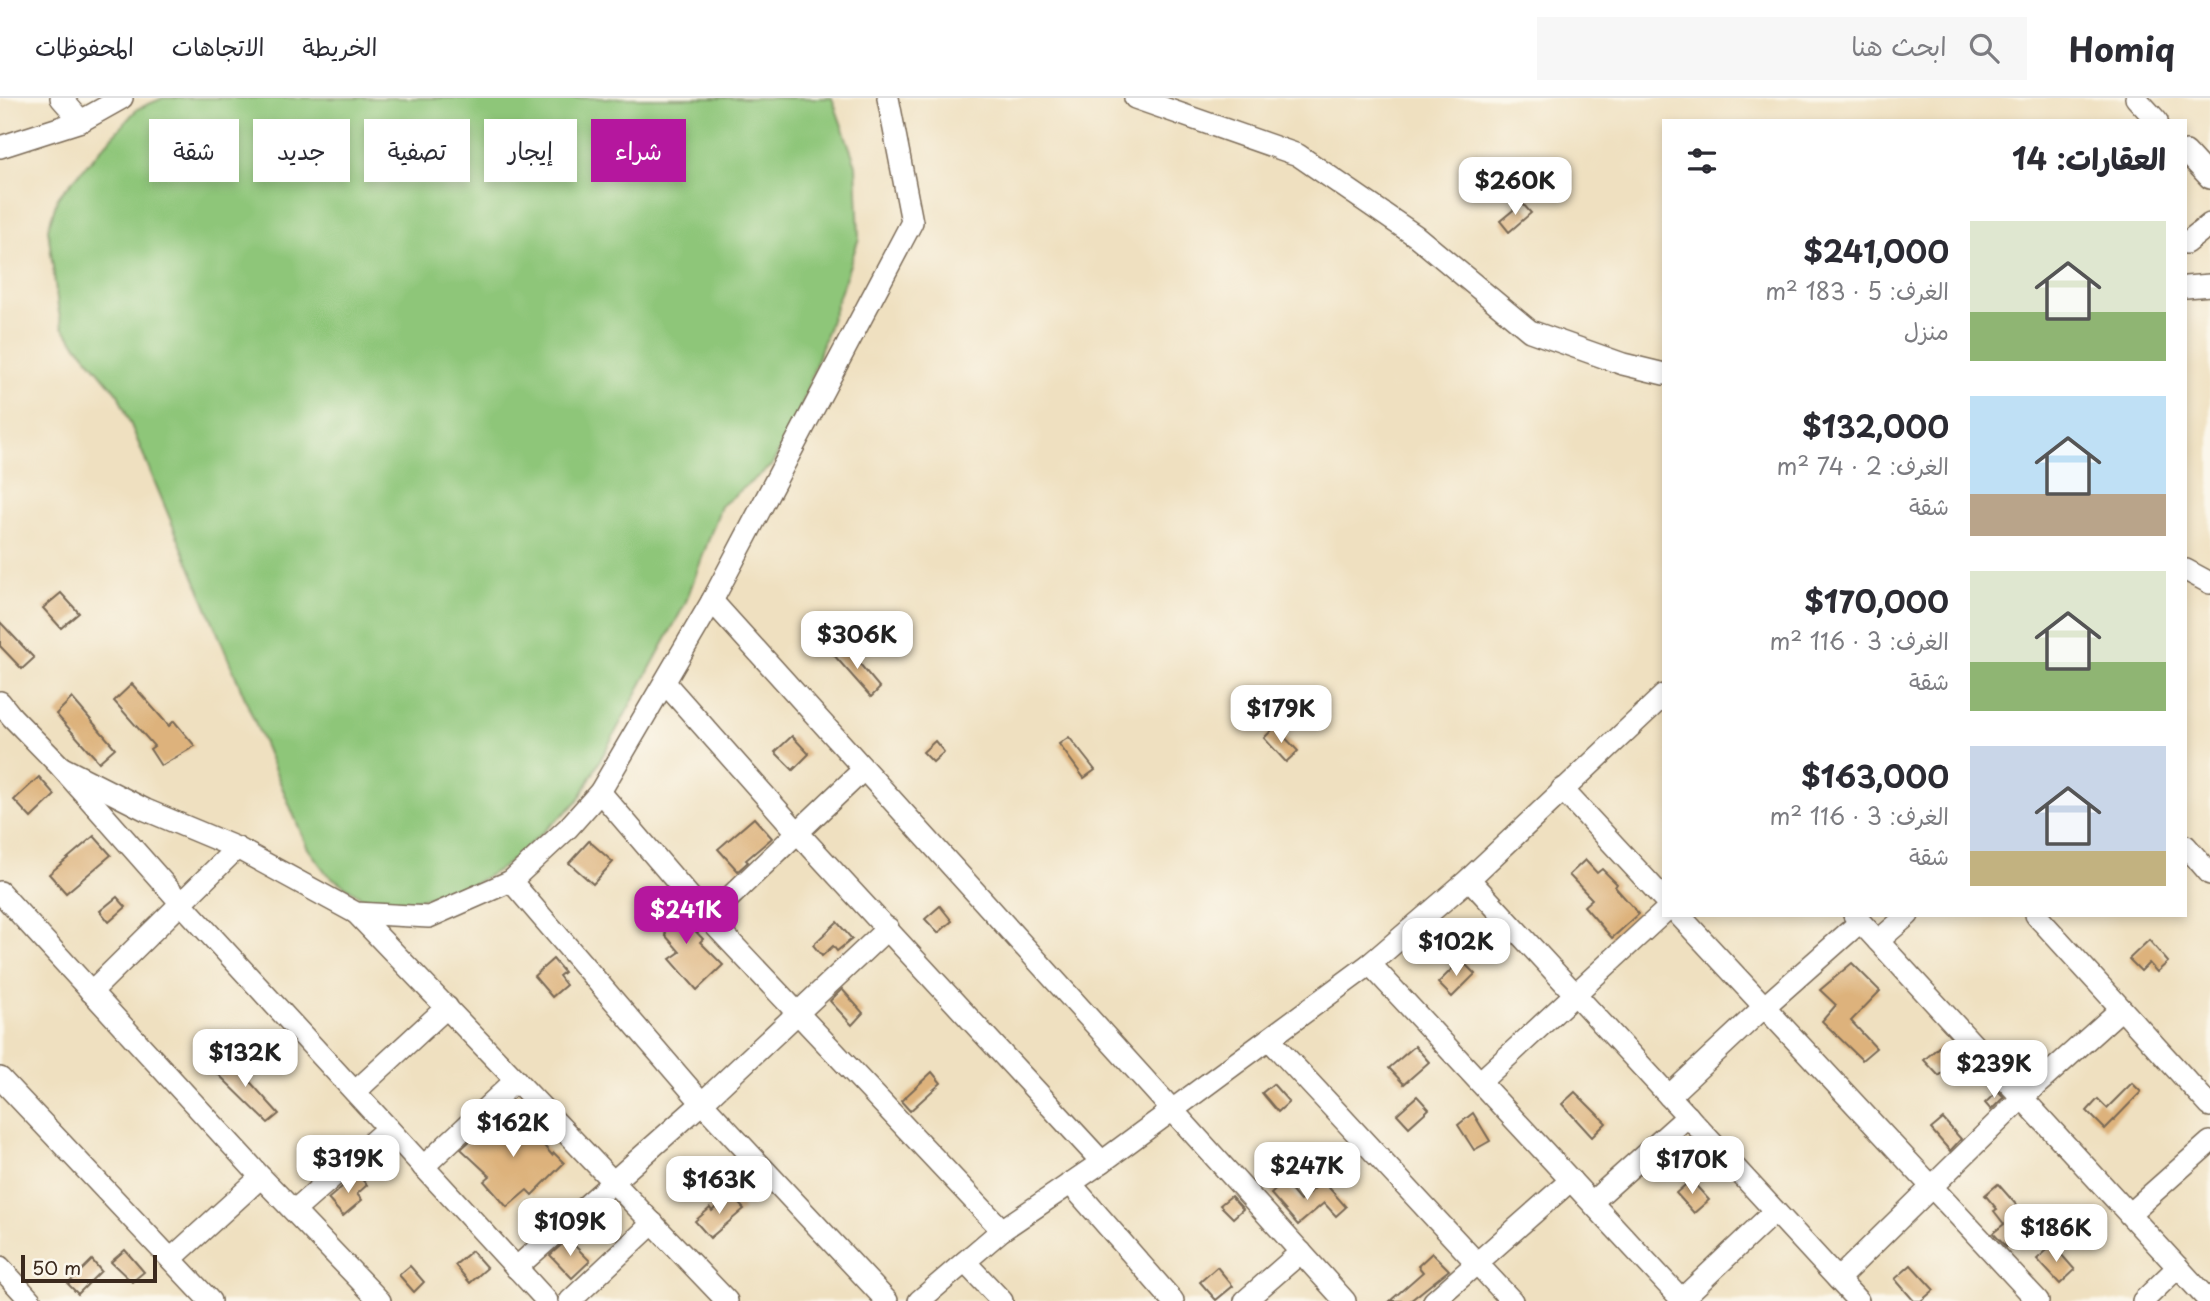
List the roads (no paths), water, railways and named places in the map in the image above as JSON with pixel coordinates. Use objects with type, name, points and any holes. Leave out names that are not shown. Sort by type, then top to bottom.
[{"type":"street","points":[[61,98],[80,121]]},
{"type":"street","points":[[0,147],[80,121],[122,98]]},
{"type":"street","points":[[356,914],[429,916],[511,881],[568,828],[600,792],[712,601],[912,222],[888,98]]},
{"type":"street","points":[[1135,98],[1298,155],[1416,236],[1530,331],[1623,364],[1662,374]]},
{"type":"street","points":[[2136,98],[2155,119]]},
{"type":"street","points":[[2187,153],[2210,178]]},
{"type":"street","points":[[2187,242],[2210,224]]},
{"type":"street","points":[[2187,287],[2210,285]]},
{"type":"street","points":[[2187,571],[2210,583]]},
{"type":"street","points":[[712,601],[1345,1301]]},
{"type":"street","points":[[665,682],[799,834],[1102,1162]]},
{"type":"street","points":[[919,1301],[1002,1230],[1174,1110],[1370,964],[1469,879],[1562,789],[1662,702]]},
{"type":"street","points":[[4,716],[61,767],[181,902],[547,1301]]},
{"type":"street","points":[[61,767],[146,810],[237,848],[356,914],[727,1301]]},
{"type":"street","points":[[708,918],[863,770]]},
{"type":"street","points":[[1562,789],[1662,897]]},
{"type":"street","points":[[600,792],[708,918],[1002,1230]]},
{"type":"street","points":[[2187,847],[2210,874]]},
{"type":"street","points":[[91,992],[237,848]]},
{"type":"street","points":[[1469,879],[1856,1300]]},
{"type":"street","points":[[511,881],[702,1103],[887,1301]]},
{"type":"street","points":[[0,892],[261,1177],[380,1301]]},
{"type":"street","points":[[1480,1082],[1662,914]]},
{"type":"street","points":[[1681,917],[2038,1301]]},
{"type":"street","points":[[1878,942],[1906,917]]},
{"type":"street","points":[[2038,917],[2210,1106]]},
{"type":"street","points":[[1669,1096],[1857,919],[2209,1301]]},
{"type":"street","points":[[516,1268],[702,1103],[888,928]]},
{"type":"street","points":[[1370,964],[1682,1300],[1775,1211]]},
{"type":"street","points":[[356,1091],[447,1007]]},
{"type":"street","points":[[1838,1279],[2022,1098],[2122,1009]]},
{"type":"street","points":[[1269,1038],[1512,1301]]},
{"type":"street","points":[[0,1078],[210,1301]]},
{"type":"street","points":[[423,1167],[516,1080]]},
{"type":"street","points":[[1592,1202],[1688,1116]]},
{"type":"street","points":[[295,1210],[388,1128]]},
{"type":"street","points":[[2129,1214],[2210,1142]]},
{"type":"street","points":[[172,1259],[261,1177]]},
{"type":"street","points":[[1434,1301],[1571,1180]]},
{"type":"street","points":[[1070,1183],[1173,1301]]},
{"type":"street","points":[[570,1301],[653,1223]]},
{"type":"street","points":[[1245,1301],[1301,1252]]},
{"type":"street","points":[[965,1262],[1002,1301]]},
{"type":"street","points":[[0,1267],[31,1301]]},
{"type":"street","points":[[2143,1301],[2178,1267]]}]
